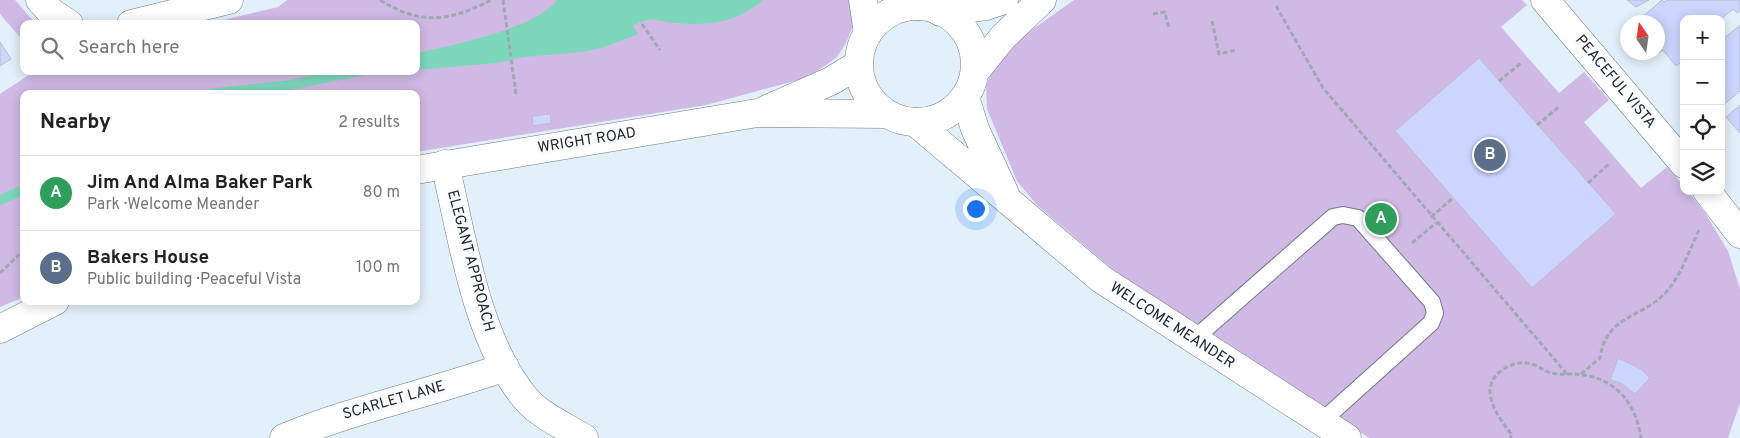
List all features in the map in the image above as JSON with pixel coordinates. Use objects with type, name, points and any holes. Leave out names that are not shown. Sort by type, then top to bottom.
[{"type":"street","points":[[40,0],[51,12],[63,20]]},
{"type":"street","points":[[147,20],[229,0]]},
{"type":"street","points":[[863,0],[868,32]]},
{"type":"street","points":[[1004,0],[986,6],[923,6],[898,9],[881,18],[868,32],[861,47],[858,64],[862,83],[871,100],[886,114],[900,120],[914,122],[934,120],[952,110],[1003,37],[1042,0]]},
{"type":"street","name":"PEACEFUL VISTA","points":[[1545,0],[1680,159]]},
{"type":"street","points":[[923,6],[959,25],[969,39],[974,56],[969,85]]},
{"type":"street","name":"WRIGHT ROAD","points":[[757,113],[831,81],[858,64]]},
{"type":"street","name":"WELCOME MEANDER","points":[[969,85],[975,129],[1008,200]]},
{"type":"street","name":"WRIGHT ROAD","points":[[420,169],[757,113],[886,114]]},
{"type":"street","name":"WELCOME MEANDER","points":[[914,122],[1101,279],[1347,438]]},
{"type":"street","name":"ELEGANT APPROACH","points":[[445,164],[480,305],[490,336],[505,367],[528,402],[584,438]]},
{"type":"street","points":[[1710,195],[1740,234]]},
{"type":"street","points":[[0,329],[47,305]]},
{"type":"street","name":"SCARLET LANE","points":[[284,438],[345,414],[468,380],[505,367]]},
{"type":"lane","points":[[1193,340],[1333,217],[1343,215],[1358,218],[1432,302],[1435,313],[1431,323],[1321,422]]},
{"type":"path","points":[[380,0],[396,10],[416,17],[443,19],[471,11],[492,0]]},
{"type":"path","points":[[502,0],[516,94]]},
{"type":"path","points":[[1276,6],[1322,88],[1567,374]]},
{"type":"path","points":[[1154,14],[1165,12],[1169,29]]},
{"type":"path","points":[[1212,21],[1219,54],[1236,50]]},
{"type":"path","points":[[642,24],[660,50]]},
{"type":"path","points":[[1499,81],[1521,63]]},
{"type":"path","points":[[1537,124],[1560,106]]},
{"type":"path","points":[[1588,182],[1610,163]]},
{"type":"path","points":[[1431,217],[1454,198]]},
{"type":"path","points":[[1581,374],[1600,358],[1605,340],[1618,323],[1657,301],[1668,290],[1685,262],[1703,222]]},
{"type":"path","points":[[1395,258],[1436,223]]},
{"type":"path","points":[[0,273],[20,254]]},
{"type":"path","points":[[1510,438],[1512,435],[1490,398],[1490,387],[1494,376],[1512,365],[1525,363],[1553,375],[1581,374],[1603,381],[1618,390],[1632,408],[1641,438]]},
{"type":"shaded area","points":[[0,0],[15,0],[32,20],[20,20],[20,37],[0,14]]},
{"type":"shaded area","points":[[287,0],[849,0],[853,26],[846,43],[836,58],[809,77],[706,105],[420,151],[420,90],[20,90],[20,299],[0,307],[0,94],[29,75],[420,75],[420,20],[223,20],[278,7]]},
{"type":"shaded area","points":[[557,0],[763,0],[733,18],[712,23],[689,24],[646,20],[633,26],[638,34],[602,48],[582,52],[524,57],[497,63],[420,70],[420,52],[471,40],[513,27],[546,10]]},
{"type":"shaded area","points":[[1074,0],[1522,0],[1527,5],[1501,27],[1559,93],[1584,72],[1609,100],[1584,122],[1641,188],[1667,167],[1680,182],[1680,195],[1691,195],[1705,213],[1728,251],[1740,289],[1740,403],[1728,438],[1369,438],[1111,268],[1036,204],[1017,181],[987,109],[986,87],[993,67],[1022,37]]},
{"type":"shaded area","points":[[313,75],[365,75],[290,90],[279,90],[277,87],[283,82]]},
{"type":"building","points":[[1627,0],[1649,0],[1636,7]]},
{"type":"building","points":[[1662,0],[1664,2],[1667,0],[1740,0],[1740,11],[1737,13],[1733,9],[1725,16],[1680,15],[1680,63],[1676,66],[1665,52],[1665,15],[1644,15]]},
{"type":"building","points":[[1740,25],[1740,91],[1725,104],[1725,60],[1725,38]]},
{"type":"building","points":[[0,42],[11,59],[0,66]]},
{"type":"building","points":[[1479,58],[1616,214],[1532,288],[1395,131]]},
{"type":"building","points":[[1740,105],[1740,133],[1726,117]]},
{"type":"building","points":[[550,114],[551,123],[533,126],[532,116]]},
{"type":"building","points":[[1618,358],[1641,369],[1650,378],[1635,394],[1621,383],[1610,380]]},
{"type":"waterway","points":[[246,90],[291,85]]},
{"type":"waterway","points":[[0,200],[20,192]]},
{"type":"place","name":"Bakers House","points":[[1490,155]]},
{"type":"place","name":"Jim And Alma Baker Park","points":[[1381,219]]}]
